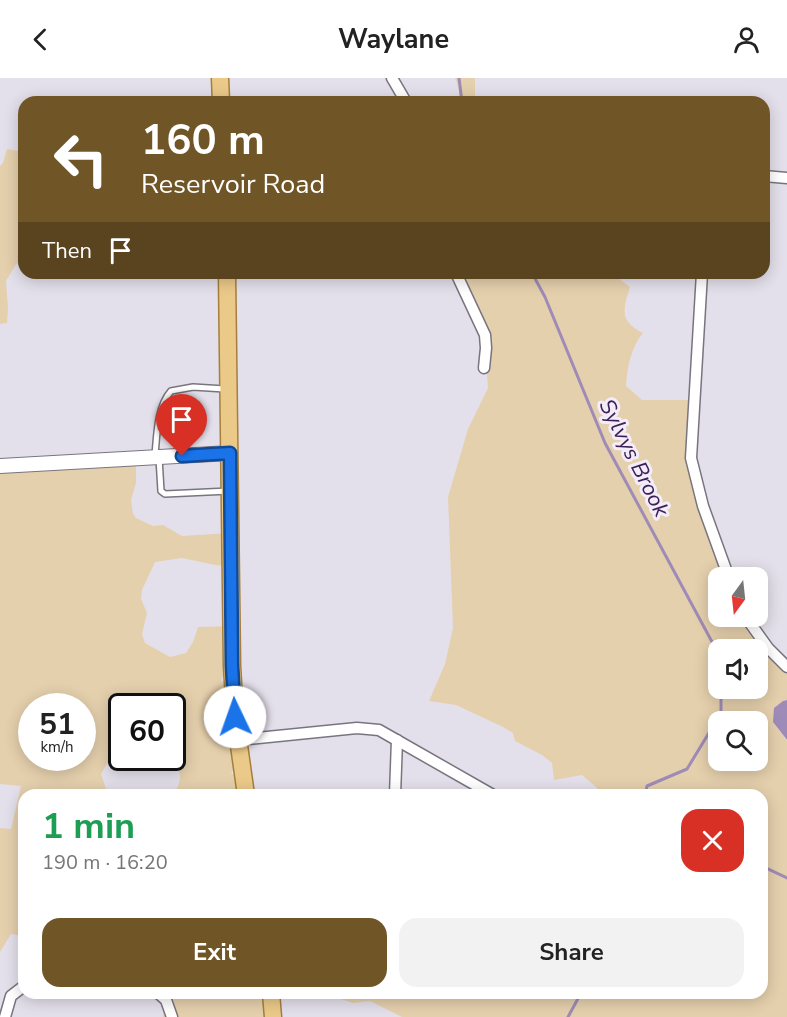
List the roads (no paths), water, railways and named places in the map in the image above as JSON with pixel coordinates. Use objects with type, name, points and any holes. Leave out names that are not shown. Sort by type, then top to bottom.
[{"type":"main road","points":[[220,78],[221,96]]},
{"type":"main road","points":[[227,279],[232,666],[238,740],[245,789]]},
{"type":"main road","points":[[272,999],[273,1017]]},
{"type":"street","points":[[392,78],[402,96]]},
{"type":"street","points":[[770,177],[787,178]]},
{"type":"street","points":[[459,279],[485,334],[484,368]]},
{"type":"street","points":[[702,279],[691,458],[703,506],[725,567]]},
{"type":"street","points":[[0,466],[230,453]]},
{"type":"street","points":[[753,627],[768,648],[787,668]]},
{"type":"street","points":[[238,740],[357,728],[379,730],[483,789]]},
{"type":"street","points":[[395,789],[397,740]]},
{"type":"street","points":[[5,1017],[11,996],[18,991]]},
{"type":"street","points":[[165,999],[172,1017]]},
{"type":"lane","points":[[230,389],[193,387],[171,391],[164,399],[158,426],[157,457],[161,491],[165,494],[230,491]]},
{"type":"waterway","name":"Sylvys Brook","points":[[459,78],[461,96]]},
{"type":"waterway","name":"Sylvys Brook","points":[[535,279],[545,297],[605,443],[710,639]]},
{"type":"waterway","name":"Sylvys Brook","points":[[646,789],[647,786],[687,769],[721,713],[721,699]]},
{"type":"waterway","points":[[768,869],[787,878]]},
{"type":"waterway","name":"Sylvys Brook","points":[[568,1017],[578,999]]}]
